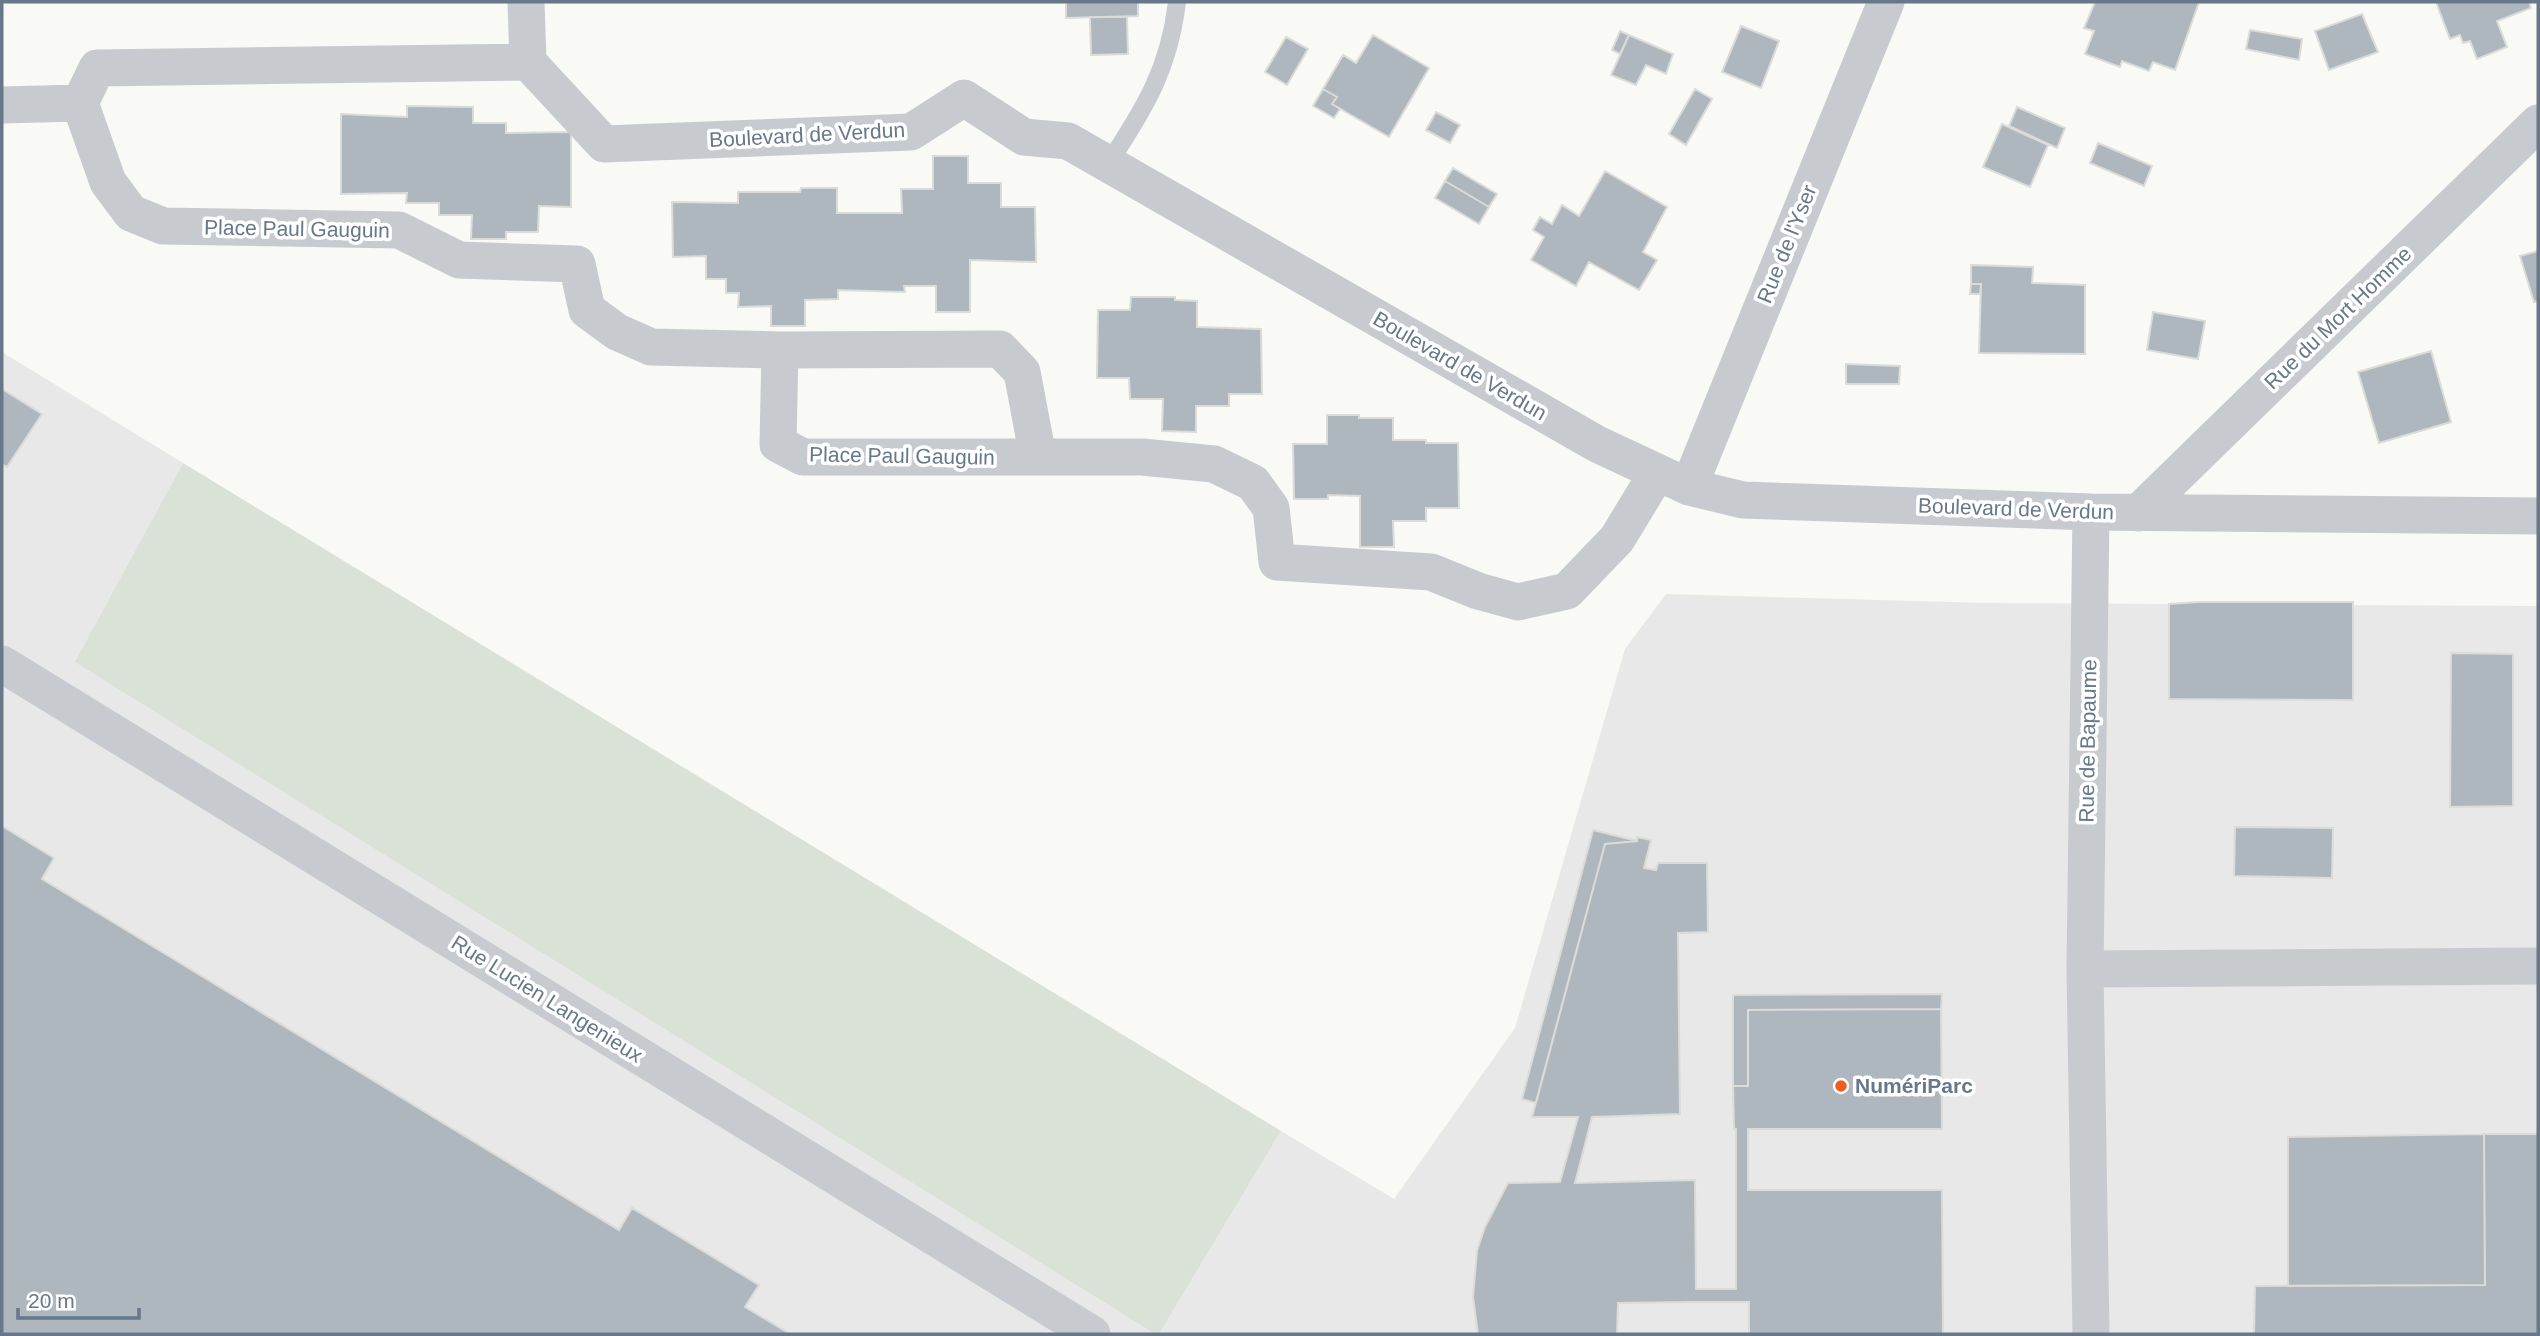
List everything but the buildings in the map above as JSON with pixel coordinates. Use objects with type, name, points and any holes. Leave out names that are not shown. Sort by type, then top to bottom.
[{"type":"street","points":[[2,105],[80,103],[97,68],[528,62],[526,2]]},
{"type":"street","name":"Rue de l'Yser","points":[[1673,480],[1886,2]]},
{"type":"street","name":"Boulevard de Verdun","points":[[528,62],[604,144],[911,132],[964,98],[1024,137],[1068,141],[1597,444],[1673,480],[1743,500],[2138,513],[2538,516]]},
{"type":"street","name":"Place Paul Gauguin","points":[[80,103],[108,182],[131,213],[163,226],[399,230],[459,260],[577,264],[587,310],[617,332],[650,347],[780,350],[1000,349],[1022,372],[1038,457]]},
{"type":"street","name":"Rue du Mort Homme","points":[[2138,513],[2538,123]]},
{"type":"street","name":"Place Paul Gauguin","points":[[780,350],[778,444],[803,457],[1142,457],[1214,464],[1253,483],[1271,508],[1277,562],[1431,572],[1478,591],[1518,602],[1567,591],[1673,480]]},
{"type":"street","name":"Rue de Bapaume","points":[[2091,512],[2085,969],[2091,1334]]},
{"type":"street","name":"Rue Lucien Langenieux","points":[[2,664],[1092,1334]]},
{"type":"street","points":[[2085,969],[2538,966]]},
{"type":"lane","points":[[1108,164],[1154,90],[1172,37],[1177,2]]},
{"type":"shaded area","points":[[2,352],[183,463],[76,662],[1155,1334],[2,1334]]},
{"type":"shaded area","points":[[183,463],[1281,1131],[1159,1334],[1155,1334],[75,662]]},
{"type":"shaded area","points":[[1666,594],[1987,603],[2538,606],[2538,1334],[1159,1334],[1281,1131],[1394,1199],[1515,1028],[1625,649]]},
{"type":"place","name":"NumériParc","points":[[1841,1086]]}]
